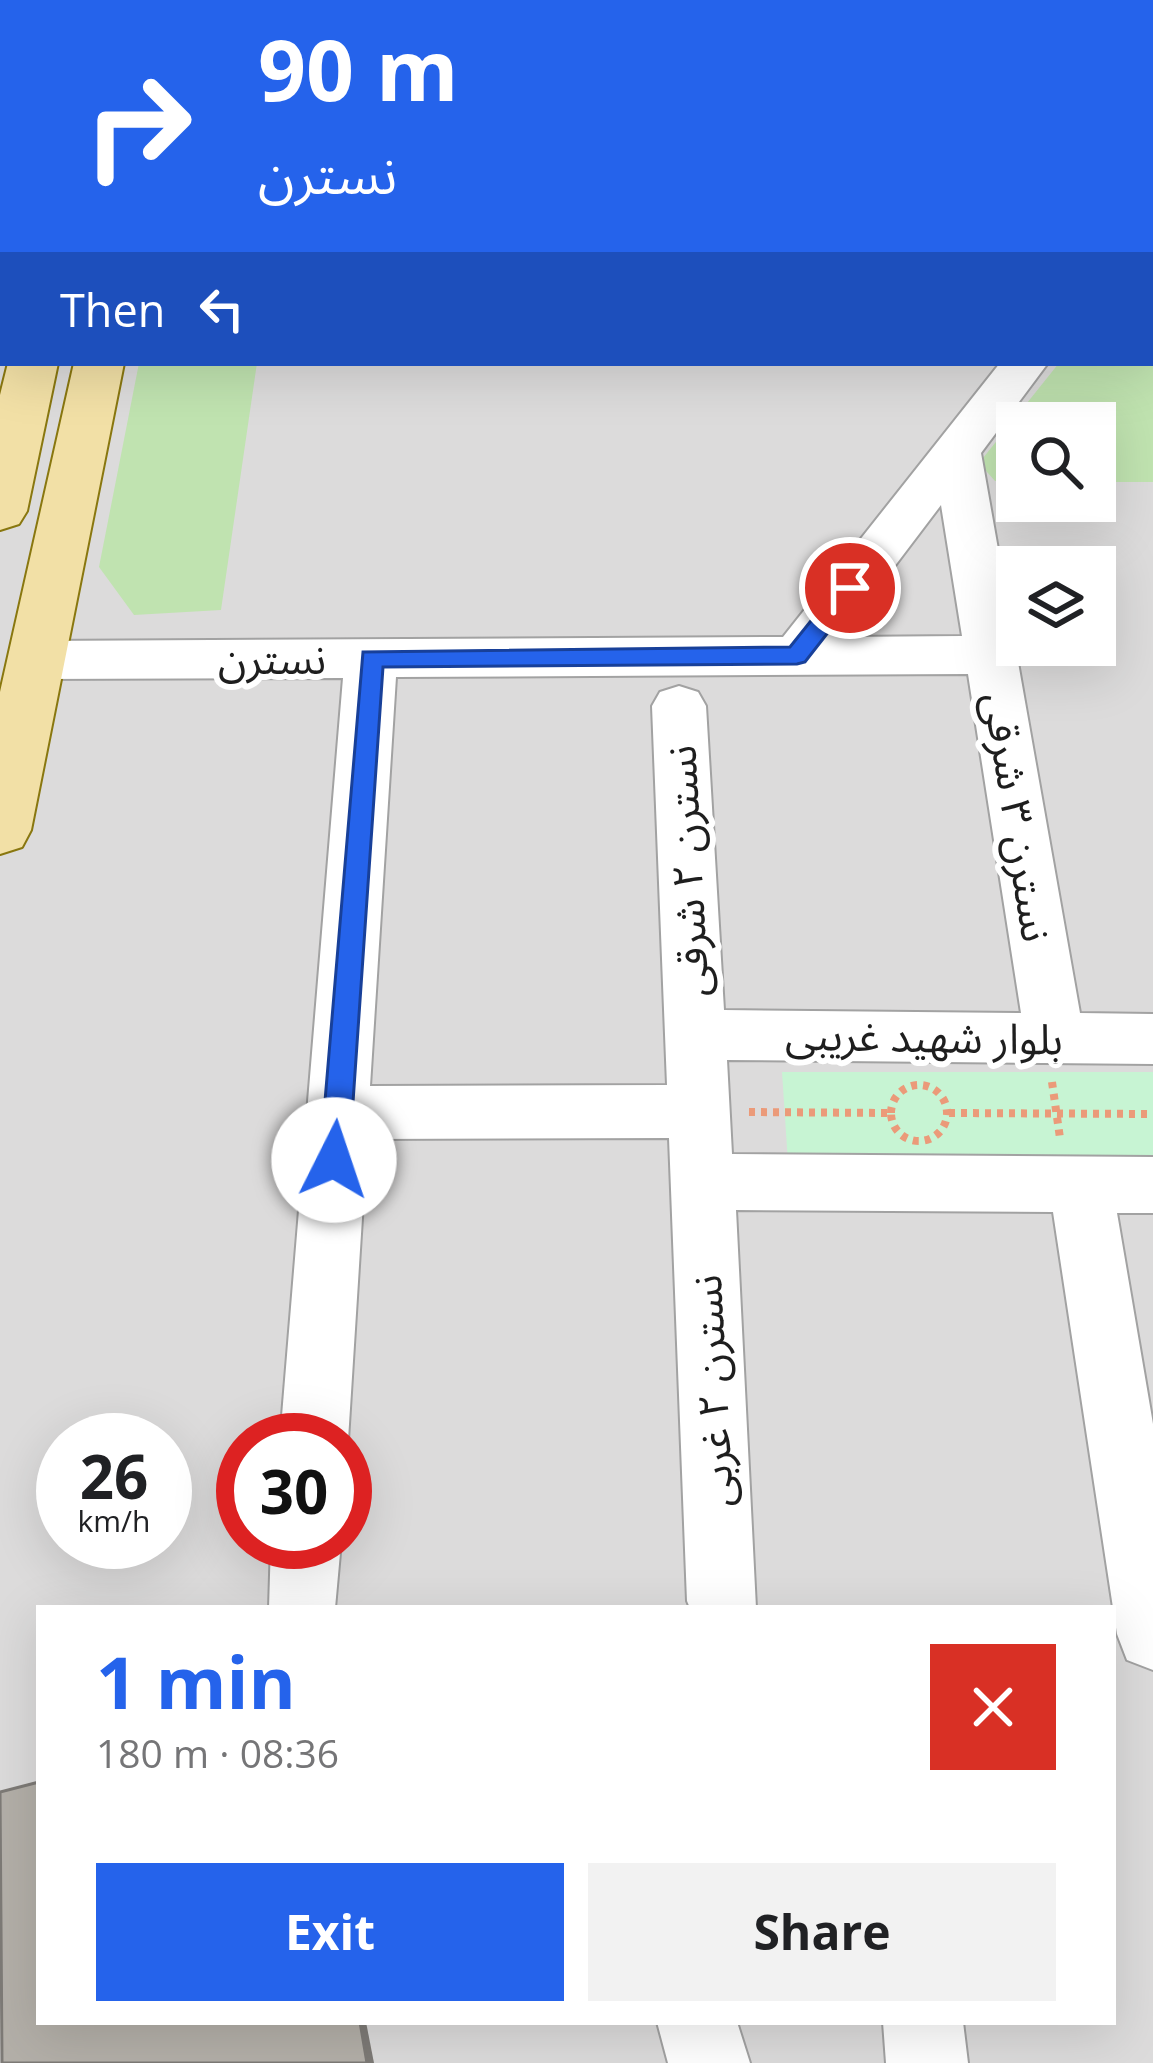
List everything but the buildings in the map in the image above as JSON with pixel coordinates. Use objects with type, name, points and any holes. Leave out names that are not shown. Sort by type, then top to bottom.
[{"type":"main road","points":[[0,511],[32,366]]},
{"type":"main road","points":[[0,830],[98,366]]},
{"type":"street","points":[[797,656],[1023,366]]},
{"type":"street","name":"نسترن ۳ شرقی","points":[[957,453],[1055,1039]]},
{"type":"street","name":"نسترن","points":[[36,660],[991,655]]},
{"type":"street","points":[[316,1413],[371,658]]},
{"type":"street","name":"نسترن ۲ شرقی","points":[[679,706],[699,1112]]},
{"type":"street","name":"بلوار شهید غریبی","points":[[695,1035],[1153,1039]]},
{"type":"street","points":[[338,1113],[699,1112]]},
{"type":"street","name":"نسترن ۲ غربی","points":[[699,1112],[723,1601]]},
{"type":"street","points":[[701,1182],[1153,1185]]},
{"type":"street","points":[[1080,1184],[1153,1634]]},
{"type":"street","points":[[699,2025],[709,2063]]},
{"type":"street","points":[[923,2025],[927,2063]]},
{"type":"path","points":[[1055,1039],[1056,1114],[1064,1159],[1080,1184]]},
{"type":"path","points":[[923,1087],[945,1101],[949,1113],[942,1132],[920,1139],[899,1131],[888,1113],[898,1092],[923,1087]]},
{"type":"path","points":[[699,1112],[888,1113]]},
{"type":"path","points":[[949,1113],[1153,1114]]},
{"type":"shaded area","points":[[0,366],[1153,366],[1153,2063],[0,2063]]},
{"type":"green space","points":[[138,366],[257,366],[221,610],[134,615],[99,567]]},
{"type":"green space","points":[[1057,366],[1153,366],[1153,482],[1116,482],[1116,402],[1028,402]]},
{"type":"green space","points":[[996,442],[996,481],[979,463]]},
{"type":"green space","points":[[782,1072],[1153,1072],[1153,1162],[788,1163]]},
{"type":"route","points":[[334,1160],[371,658],[797,656],[850,588]]}]
